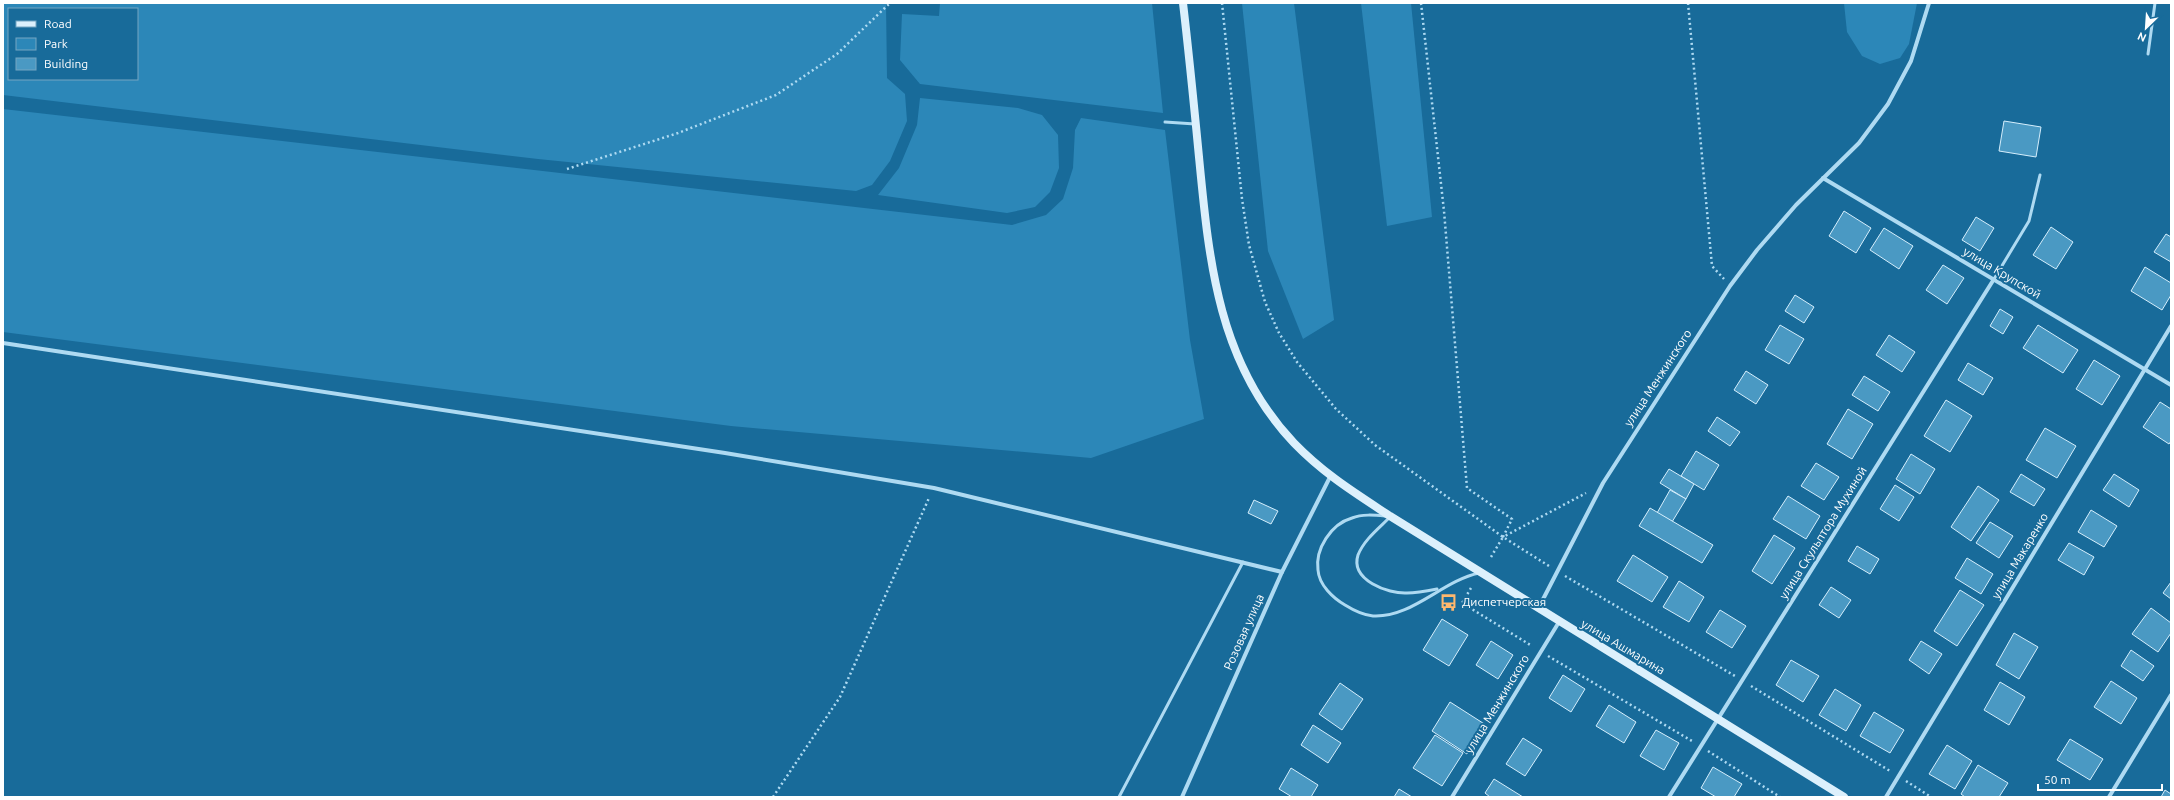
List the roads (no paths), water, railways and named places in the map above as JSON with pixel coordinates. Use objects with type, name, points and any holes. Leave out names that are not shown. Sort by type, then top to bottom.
[{"type":"street","name":"улица Ашмарина","points":[[1184,3],[1206,228],[1220,310],[1239,362],[1264,404],[1294,442],[1330,477],[1390,516],[1844,797]]},
{"type":"street","name":"улица Менжинского","points":[[1538,609],[1603,484],[1730,286],[1762,244],[1823,178],[1859,144],[1888,104],[1911,61],[1929,3]]},
{"type":"street","name":"улица Крупской","points":[[1823,178],[2171,385]]},
{"type":"street","name":"улица Скульптора Мухиной","points":[[1669,797],[1994,279]]},
{"type":"street","name":"улица Макаренко","points":[[1886,797],[2171,326]]},
{"type":"street","points":[[3,343],[701,449],[934,488],[1282,572]]},
{"type":"street","name":"Розовая улица","points":[[1182,797],[1282,572],[1330,477]]},
{"type":"street","name":"улица Менжинского","points":[[1452,797],[1559,622]]},
{"type":"street","points":[[2109,797],[2171,695]]},
{"type":"lane","points":[[2148,54],[2155,3]]},
{"type":"lane","points":[[1164,122],[1196,124]]},
{"type":"lane","points":[[1994,279],[2029,221],[2040,175]]},
{"type":"lane","points":[[1390,516],[1364,515],[1351,518],[1336,526],[1326,537],[1320,551],[1318,570],[1324,586],[1338,601],[1354,611],[1372,616],[1390,615],[1405,609],[1456,580],[1481,573]]},
{"type":"lane","points":[[1390,516],[1362,547],[1358,560],[1359,571],[1371,582],[1394,592],[1407,593],[1440,589]]},
{"type":"lane","points":[[1119,797],[1243,562]]},
{"type":"place","name":"Диспетчерская","points":[[1449,602]]}]
